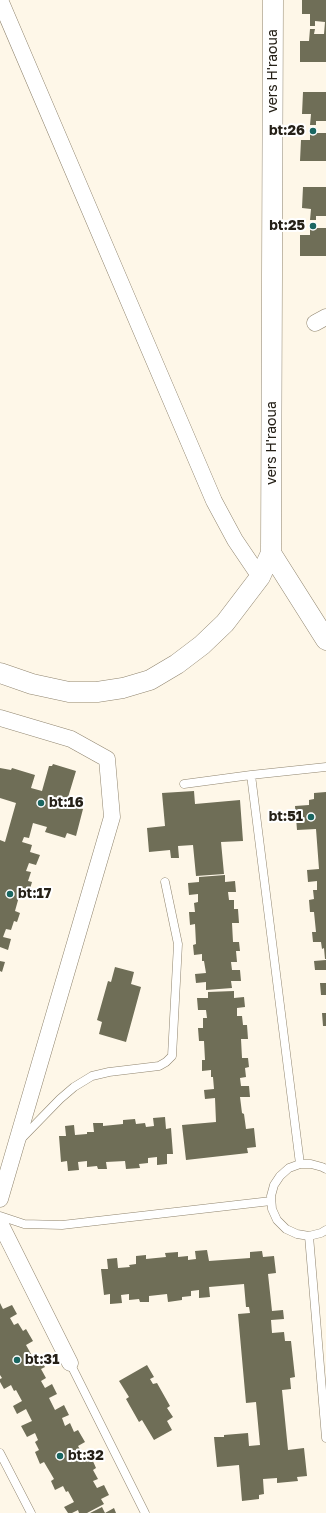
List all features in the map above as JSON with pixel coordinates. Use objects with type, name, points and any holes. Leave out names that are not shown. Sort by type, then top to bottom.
[{"type":"street","points":[[0,0],[214,501],[235,540],[260,577]]},
{"type":"street","name":"vers H'raoua","points":[[0,673],[32,684],[70,692],[97,692],[123,688],[150,680],[177,664],[202,645],[224,623],[260,577],[271,553],[273,0]]},
{"type":"street","points":[[271,553],[326,640]]},
{"type":"street","points":[[0,718],[71,739],[107,759],[112,817],[0,1199]]},
{"type":"street","points":[[0,1223],[70,1364]]},
{"type":"lane","points":[[184,784],[326,767]]},
{"type":"lane","points":[[251,775],[300,1164]]},
{"type":"lane","points":[[16,1144],[74,1086],[92,1076],[109,1072],[160,1066],[172,1056],[178,944],[165,882]]},
{"type":"lane","points":[[326,1169],[311,1164],[300,1164],[289,1168],[280,1176],[274,1185],[271,1196],[272,1209],[277,1220],[286,1229],[296,1234],[309,1236],[326,1230]]},
{"type":"lane","points":[[0,1216],[24,1224],[62,1225],[271,1201]]},
{"type":"lane","points":[[309,1236],[326,1438]]},
{"type":"lane","points":[[70,1364],[145,1513]]},
{"type":"lane","points":[[0,1453],[31,1513]]},
{"type":"building","points":[[302,0],[326,0],[326,62],[300,62],[300,41],[309,41],[310,29],[315,29],[314,34],[324,34],[325,22],[315,21],[315,26],[310,26],[310,14],[302,14]]},
{"type":"building","points":[[303,92],[326,92],[326,121],[316,121],[316,125],[310,125],[311,114],[302,114]]},
{"type":"building","points":[[310,129],[315,129],[315,133],[326,133],[326,161],[300,161],[301,140],[310,140]]},
{"type":"building","points":[[303,187],[326,187],[326,216],[316,216],[316,220],[310,220],[311,209],[302,208]]},
{"type":"building","points":[[310,223],[315,223],[315,228],[326,228],[326,256],[300,256],[300,235],[310,235]]},
{"type":"building","name":"bt:16","points":[[53,764],[76,771],[66,804],[83,809],[76,836],[67,833],[65,838],[45,832],[47,827],[33,823],[29,838],[24,837],[22,842],[32,845],[30,852],[40,855],[36,865],[29,863],[26,871],[31,872],[28,881],[32,882],[28,896],[20,893],[15,911],[20,913],[17,922],[14,921],[11,930],[6,929],[3,937],[11,939],[8,950],[0,947],[0,840],[5,842],[16,803],[0,798],[0,768],[11,770],[12,768],[35,775],[31,788],[42,791],[49,766],[52,766]]},
{"type":"building","points":[[194,791],[195,804],[240,800],[243,841],[221,842],[224,874],[196,876],[193,845],[178,846],[179,858],[171,858],[170,850],[149,852],[147,828],[165,826],[162,793]]},
{"type":"building","points":[[326,792],[325,959],[324,948],[322,949],[321,942],[313,942],[312,932],[316,932],[314,912],[310,912],[309,900],[314,899],[313,890],[317,890],[317,881],[308,882],[307,870],[319,869],[316,829],[297,830],[295,806],[309,805],[309,800],[314,799],[314,793]]},
{"type":"building","points":[[225,875],[225,882],[235,881],[236,892],[228,892],[229,900],[234,900],[234,909],[238,909],[239,923],[232,923],[233,942],[239,942],[240,951],[236,951],[237,962],[231,962],[232,970],[240,970],[241,981],[231,981],[232,988],[206,990],[206,982],[196,983],[195,974],[206,973],[204,961],[202,961],[202,954],[194,955],[193,945],[196,944],[195,924],[190,925],[189,912],[195,912],[194,903],[198,902],[198,894],[189,895],[188,883],[199,882],[199,877]]},
{"type":"building","points":[[326,960],[326,970],[315,970],[314,961]]},
{"type":"building","points":[[0,961],[5,962],[2,972],[0,971]]},
{"type":"building","points":[[115,967],[134,972],[131,984],[141,987],[126,1042],[99,1034],[102,1022],[97,1020],[108,981],[111,982]]},
{"type":"building","points":[[320,983],[326,983],[326,995],[321,995]]},
{"type":"building","points":[[234,991],[234,998],[244,997],[245,1007],[237,1008],[237,1016],[242,1016],[243,1025],[247,1025],[248,1039],[241,1039],[242,1058],[248,1058],[249,1067],[245,1068],[246,1077],[240,1078],[241,1086],[249,1086],[250,1097],[240,1097],[242,1113],[244,1114],[246,1129],[254,1128],[256,1147],[247,1148],[248,1153],[186,1160],[182,1125],[216,1122],[215,1098],[205,1099],[204,1090],[214,1089],[211,1070],[202,1071],[202,1060],[205,1060],[204,1041],[199,1041],[198,1028],[203,1028],[203,1018],[207,1018],[206,1010],[198,1010],[197,998],[208,998],[208,992]]},
{"type":"building","points":[[322,1013],[326,1013],[326,1026],[323,1026]]},
{"type":"building","points":[[165,1117],[166,1129],[171,1128],[173,1154],[167,1154],[167,1164],[157,1165],[157,1157],[148,1158],[148,1163],[139,1164],[140,1168],[126,1169],[125,1161],[106,1162],[107,1169],[98,1169],[97,1166],[87,1167],[87,1161],[78,1162],[79,1170],[68,1171],[67,1161],[61,1162],[59,1136],[66,1136],[65,1126],[74,1125],[75,1135],[87,1134],[87,1132],[94,1132],[93,1123],[103,1123],[103,1126],[123,1124],[123,1120],[135,1119],[136,1124],[145,1123],[146,1127],[154,1126],[153,1118]]},
{"type":"building","points":[[207,1250],[209,1261],[250,1258],[250,1252],[262,1251],[263,1257],[274,1256],[276,1273],[268,1274],[272,1311],[283,1310],[284,1319],[271,1320],[272,1333],[284,1332],[285,1341],[291,1341],[295,1377],[290,1378],[291,1389],[282,1390],[288,1450],[304,1448],[307,1476],[297,1477],[298,1481],[277,1483],[277,1478],[263,1479],[264,1494],[259,1495],[259,1499],[242,1501],[239,1465],[217,1467],[214,1437],[248,1433],[249,1446],[260,1445],[256,1402],[246,1403],[238,1314],[250,1313],[249,1307],[246,1307],[244,1284],[209,1287],[210,1297],[199,1298],[199,1290],[191,1291],[191,1296],[182,1297],[182,1300],[168,1302],[167,1294],[149,1296],[149,1302],[140,1302],[139,1299],[129,1300],[129,1294],[121,1295],[122,1303],[110,1304],[110,1294],[104,1295],[101,1269],[108,1269],[107,1259],[117,1258],[118,1268],[130,1267],[129,1265],[136,1264],[136,1256],[146,1255],[146,1259],[166,1257],[165,1253],[178,1252],[178,1257],[188,1256],[188,1260],[196,1259],[195,1251]]},
{"type":"building","points":[[0,1303],[3,1309],[12,1305],[17,1314],[10,1318],[14,1325],[18,1323],[23,1331],[26,1329],[33,1341],[26,1345],[35,1361],[40,1359],[45,1367],[41,1369],[46,1378],[41,1381],[45,1388],[52,1384],[57,1394],[49,1398],[55,1410],[64,1405],[69,1415],[62,1418],[65,1426],[70,1423],[74,1432],[78,1430],[85,1442],[78,1446],[87,1462],[92,1459],[96,1468],[93,1470],[98,1479],[93,1481],[97,1488],[104,1485],[109,1495],[101,1499],[104,1504],[87,1513],[79,1513],[78,1510],[68,1513],[64,1507],[74,1502],[68,1491],[66,1492],[63,1486],[55,1490],[51,1481],[54,1479],[44,1462],[40,1464],[35,1452],[39,1450],[35,1442],[38,1440],[35,1433],[27,1437],[21,1426],[32,1421],[26,1409],[17,1414],[13,1406],[22,1401],[16,1390],[14,1391],[11,1385],[4,1389],[0,1382],[0,1379],[2,1378],[0,1375]]},
{"type":"building","points":[[147,1365],[154,1377],[150,1379],[153,1384],[157,1383],[170,1406],[167,1408],[173,1417],[167,1421],[172,1430],[154,1440],[142,1420],[139,1422],[126,1399],[129,1397],[119,1381]]},
{"type":"building","points":[[102,1507],[105,1513],[90,1513]]},
{"type":"building","points":[[114,1508],[116,1513],[105,1513]]},
{"type":"place","name":"bt:26","points":[[313,131]]},
{"type":"place","name":"bt:25","points":[[313,226]]},
{"type":"place","name":"bt:16","points":[[41,803]]},
{"type":"place","name":"bt:51","points":[[311,817]]},
{"type":"place","name":"bt:17","points":[[10,894]]},
{"type":"place","name":"bt:31","points":[[17,1360]]},
{"type":"place","name":"bt:32","points":[[60,1456]]}]
